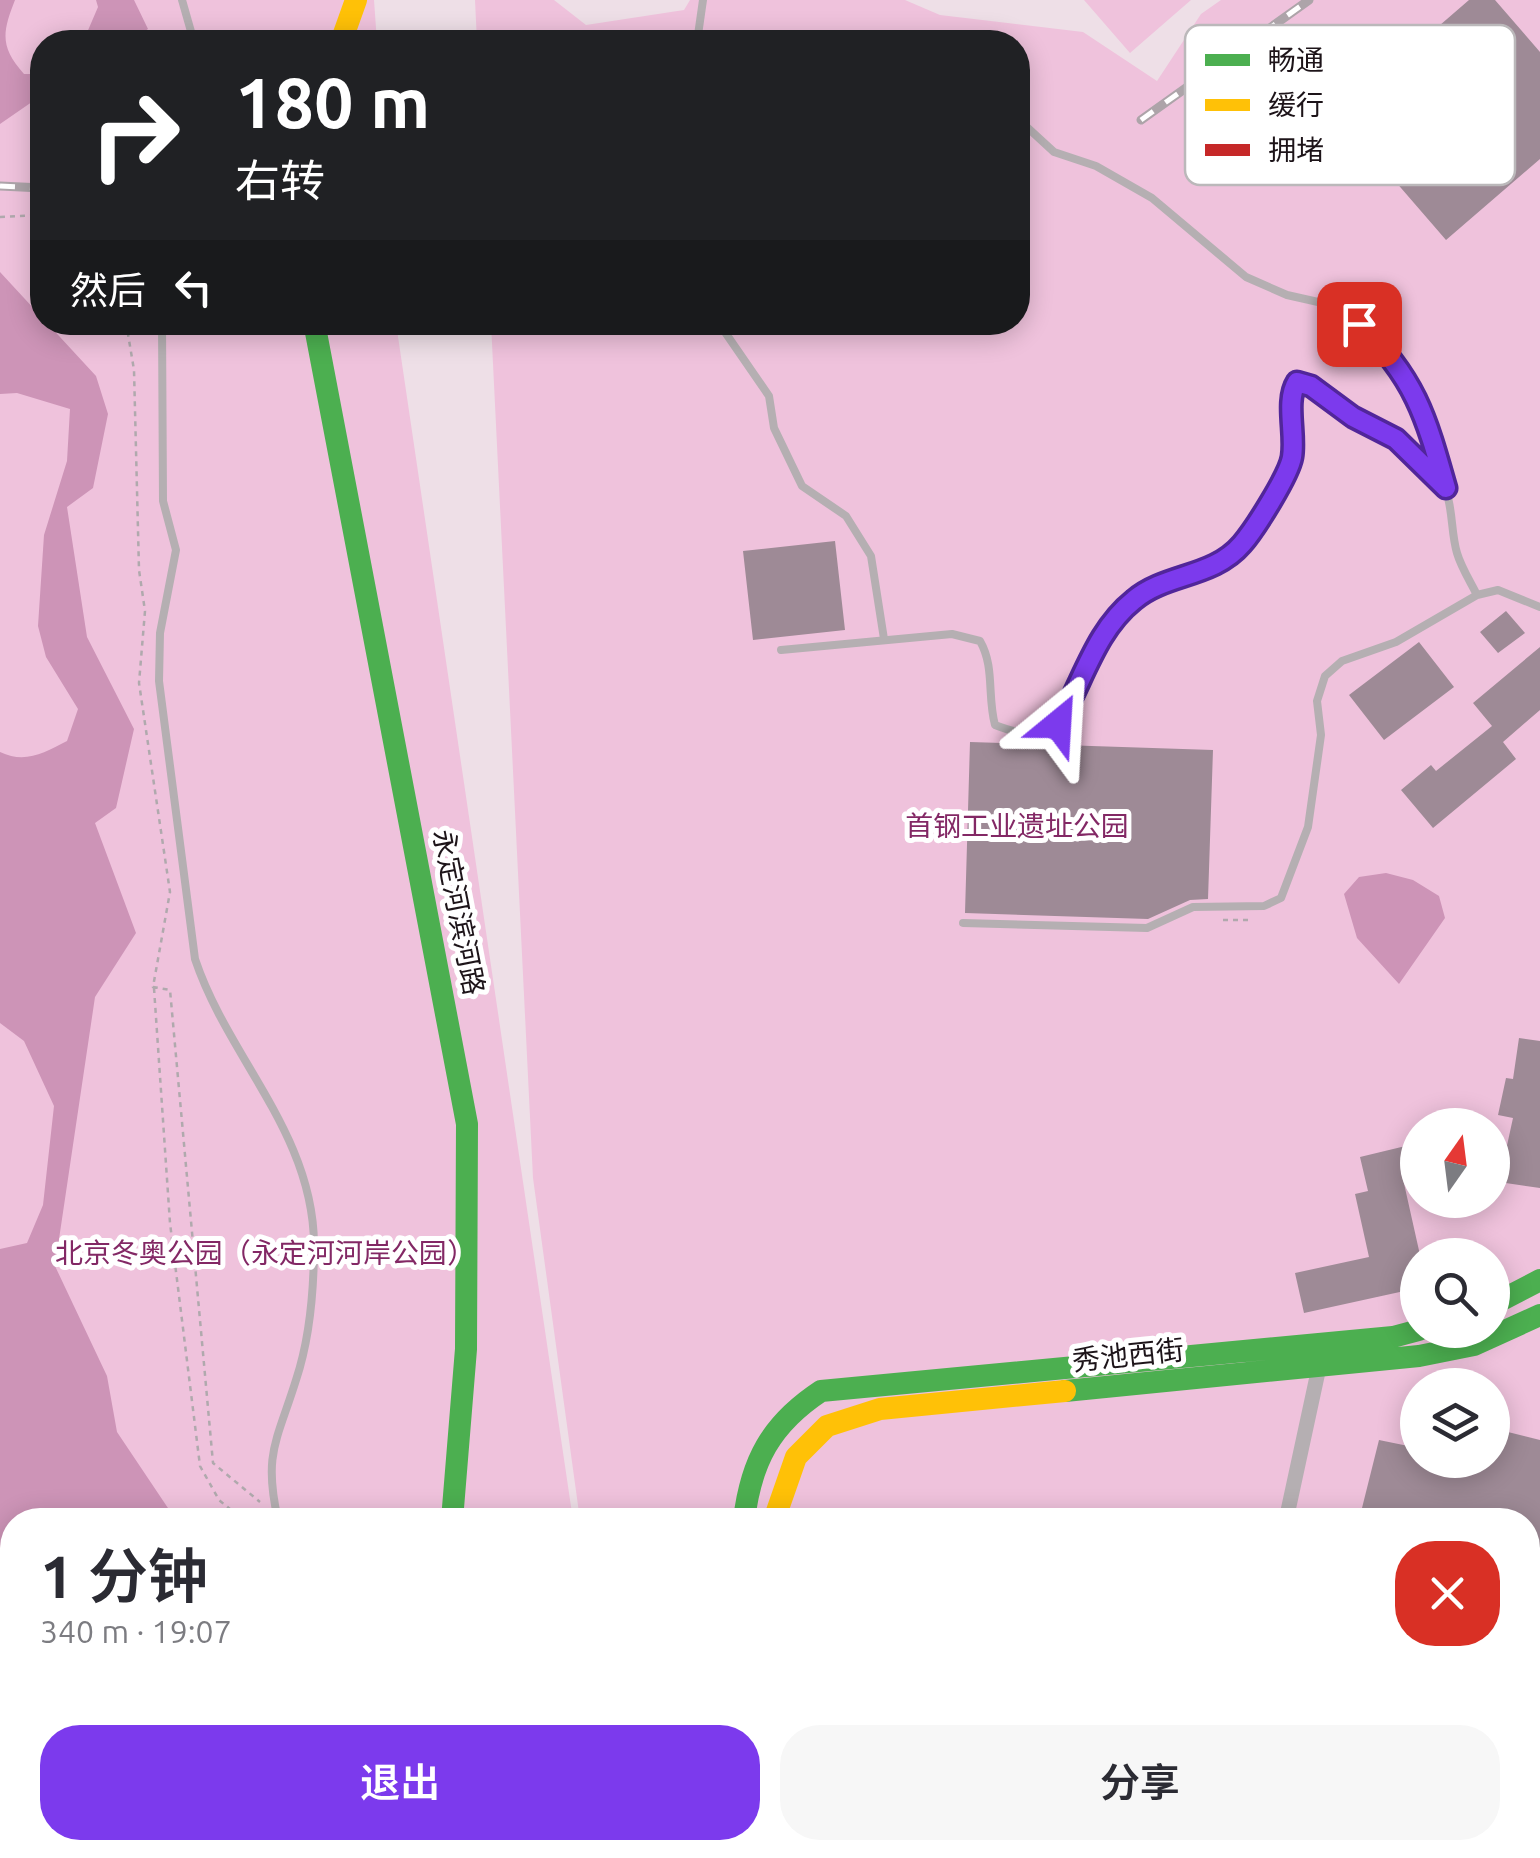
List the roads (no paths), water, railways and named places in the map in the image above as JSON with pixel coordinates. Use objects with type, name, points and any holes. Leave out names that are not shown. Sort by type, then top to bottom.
[{"type":"street","points":[[345,30],[356,0]]},
{"type":"street","name":"永定河滨河路","points":[[316,335],[466,1124],[466,1349],[453,1508]]},
{"type":"street","points":[[1510,1296],[1540,1280]]},
{"type":"street","name":"秀池西街","points":[[745,1508],[748,1480],[762,1442],[786,1412],[821,1391],[1320,1354],[1419,1356],[1474,1345],[1540,1314]]},
{"type":"street","name":"秀池西街","points":[[775,1508],[796,1457],[827,1426],[880,1409],[1320,1354],[1400,1335]]},
{"type":"street","points":[[1288,1508],[1320,1354]]},
{"type":"lane","points":[[182,0],[191,30]]},
{"type":"lane","points":[[699,30],[704,0]]},
{"type":"lane","points":[[1030,131],[1054,152],[1096,166],[1152,198],[1246,277],[1287,296],[1327,304],[1359,324],[1384,347],[1423,406],[1446,488],[1457,554],[1477,595]]},
{"type":"lane","points":[[162,335],[163,501],[176,550],[160,634],[159,682],[194,958],[206,992],[287,1128],[302,1170],[314,1241],[310,1311],[297,1378],[272,1444],[270,1482],[276,1508]]},
{"type":"lane","points":[[727,335],[769,396],[774,428],[802,486],[846,516],[871,556],[884,639]]},
{"type":"lane","points":[[781,650],[952,634],[980,641],[989,657],[989,705],[995,724],[1015,732],[1038,732],[1058,724],[1110,624],[1136,598],[1201,573],[1244,542],[1291,464],[1295,436],[1291,392],[1297,382],[1311,386],[1353,417],[1396,439],[1446,488]]},
{"type":"lane","points":[[962,923],[1147,928],[1193,906],[1264,906],[1282,898],[1308,827],[1322,734],[1318,701],[1326,676],[1342,661],[1396,642],[1477,595],[1498,590],[1540,606]]},
{"type":"railway","points":[[1274,25],[1309,0]]},
{"type":"railway","points":[[1141,120],[1185,89]]},
{"type":"railway","points":[[0,186],[30,187]]},
{"type":"park label","name":"首钢工业遗址公园","points":[[1017,826]]},
{"type":"park label","name":"北京冬奥公园（永定河河岸公园）","points":[[265,1253]]}]
